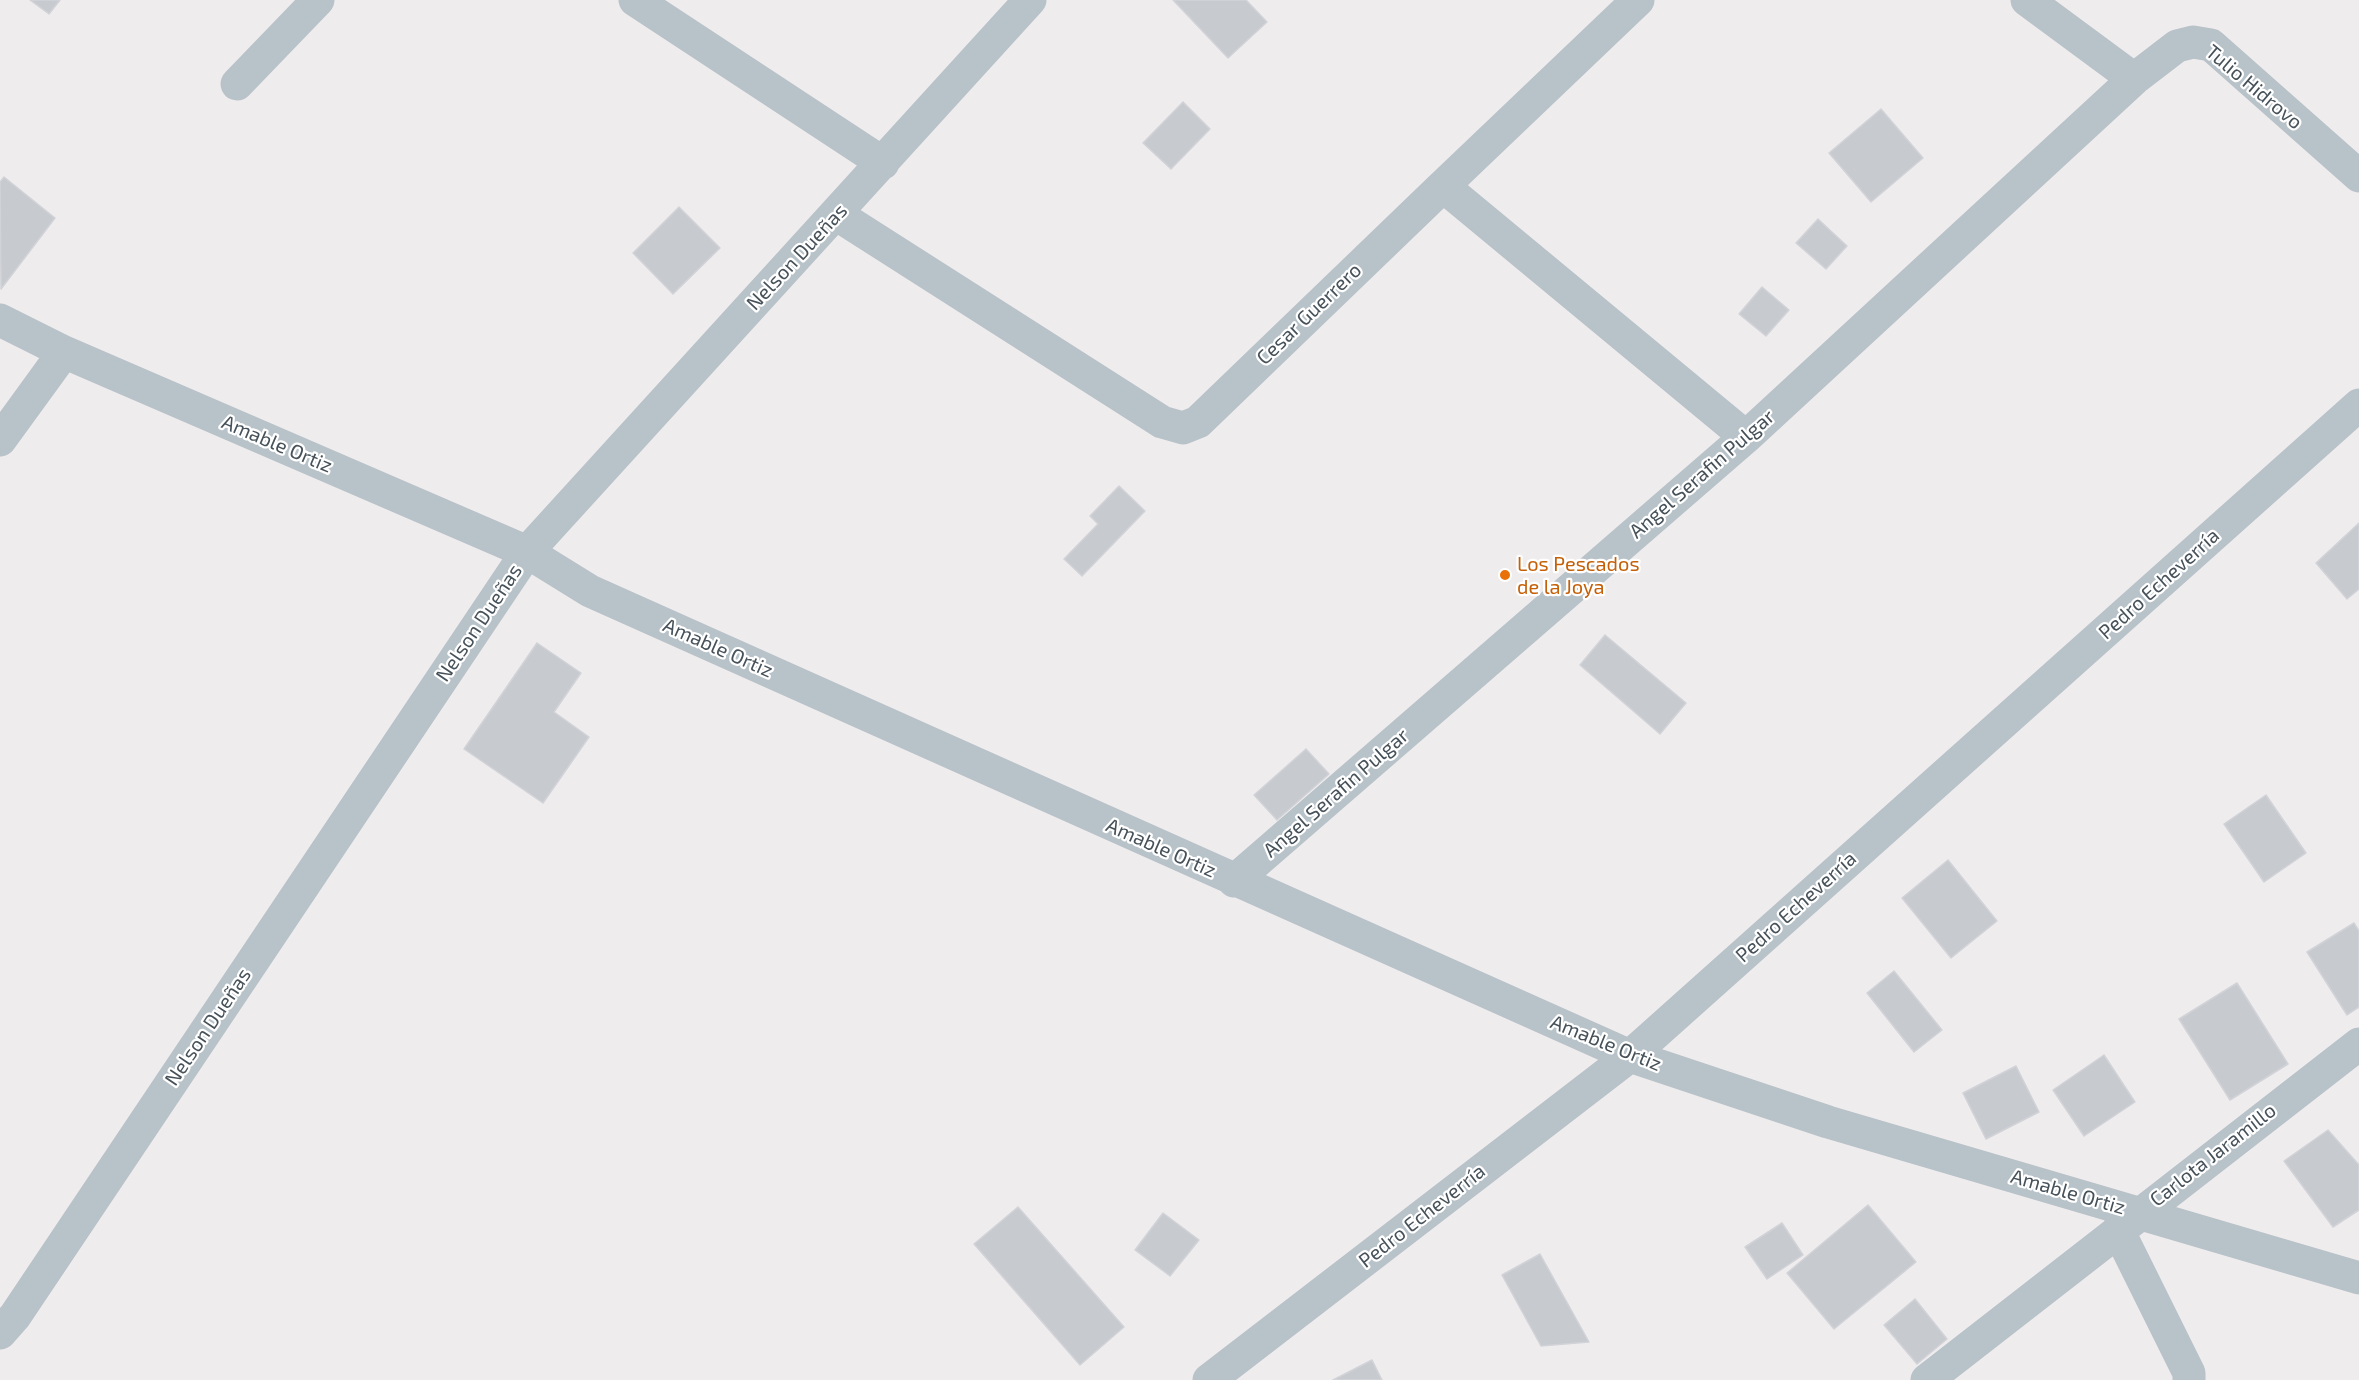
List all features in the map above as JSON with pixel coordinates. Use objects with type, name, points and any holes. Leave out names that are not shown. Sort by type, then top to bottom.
[{"type":"street","points":[[237,84],[318,0]]},
{"type":"street","points":[[635,0],[883,163]]},
{"type":"street","name":"Nelson Dueñas","points":[[8,1324],[527,552],[1030,0]]},
{"type":"street","name":"Cesar Guerrero","points":[[836,214],[1162,422],[1183,428],[1198,422],[1638,0]]},
{"type":"street","points":[[2027,0],[2134,80]]},
{"type":"street","name":"Tulio Hidrovo","points":[[2134,80],[2177,46],[2193,42],[2211,45],[2359,176]]},
{"type":"street","name":"Angel Serafin Pulgar","points":[[1234,881],[1746,437],[2134,80]]},
{"type":"street","points":[[1443,186],[1746,437]]},
{"type":"street","name":"Amable Ortiz","points":[[0,320],[64,352],[527,552],[590,591],[1234,881],[1630,1056],[2129,1221],[2359,1278]]},
{"type":"street","points":[[0,440],[64,352]]},
{"type":"street","name":"Pedro Echeverría","points":[[1220,1377],[1630,1056],[2359,405]]},
{"type":"street","name":"Carlota Jaramillo","points":[[1927,1380],[2359,1044]]},
{"type":"street","points":[[2129,1221],[2190,1373],[2189,1380]]},
{"type":"building","points":[[30,0],[60,0],[49,14]]},
{"type":"building","points":[[1173,0],[1246,0],[1267,22],[1228,58]]},
{"type":"building","points":[[1183,102],[1210,129],[1171,169],[1143,143]]},
{"type":"building","points":[[1881,109],[1923,158],[1871,202],[1829,153]]},
{"type":"building","points":[[4,177],[55,218],[1,289],[0,182]]},
{"type":"building","points":[[679,207],[720,248],[673,294],[633,253]]},
{"type":"building","points":[[1818,219],[1847,246],[1826,269],[1796,243]]},
{"type":"building","points":[[1762,287],[1789,310],[1766,336],[1739,314]]},
{"type":"building","points":[[1119,486],[1145,511],[1082,576],[1064,559],[1098,524],[1090,516]]},
{"type":"building","points":[[2359,523],[2359,589],[2347,599],[2316,563]]},
{"type":"building","points":[[1605,635],[1686,703],[1660,734],[1580,665]]},
{"type":"building","points":[[537,643],[581,673],[554,712],[589,737],[543,803],[464,749]]},
{"type":"building","points":[[1306,749],[1329,774],[1277,820],[1254,795]]},
{"type":"building","points":[[2266,795],[2306,853],[2264,882],[2224,824]]},
{"type":"building","points":[[1948,860],[1997,921],[1951,958],[1902,898]]},
{"type":"building","points":[[2354,923],[2359,931],[2359,1007],[2347,1015],[2307,952]]},
{"type":"building","points":[[1894,971],[1942,1030],[1914,1052],[1867,993]]},
{"type":"building","points":[[2237,983],[2288,1064],[2230,1100],[2179,1019]]},
{"type":"building","points":[[2104,1055],[2135,1102],[2084,1136],[2053,1090]]},
{"type":"building","points":[[2016,1066],[2039,1112],[1986,1139],[1963,1093]]},
{"type":"building","points":[[2328,1130],[2359,1165],[2359,1210],[2333,1227],[2284,1161]]},
{"type":"building","points":[[1868,1205],[1916,1262],[1834,1329],[1787,1273]]},
{"type":"building","points":[[1018,1207],[1124,1327],[1080,1365],[974,1244]]},
{"type":"building","points":[[1163,1213],[1199,1240],[1170,1276],[1135,1250]]},
{"type":"building","points":[[1782,1223],[1803,1255],[1767,1279],[1745,1247]]},
{"type":"building","points":[[1540,1254],[1589,1342],[1541,1346],[1502,1275]]},
{"type":"building","points":[[1915,1299],[1947,1339],[1917,1364],[1884,1325]]},
{"type":"building","points":[[1372,1360],[1382,1380],[1333,1380]]},
{"type":"place","name":"Los Pescados de la Joya","points":[[1505,575]]}]
